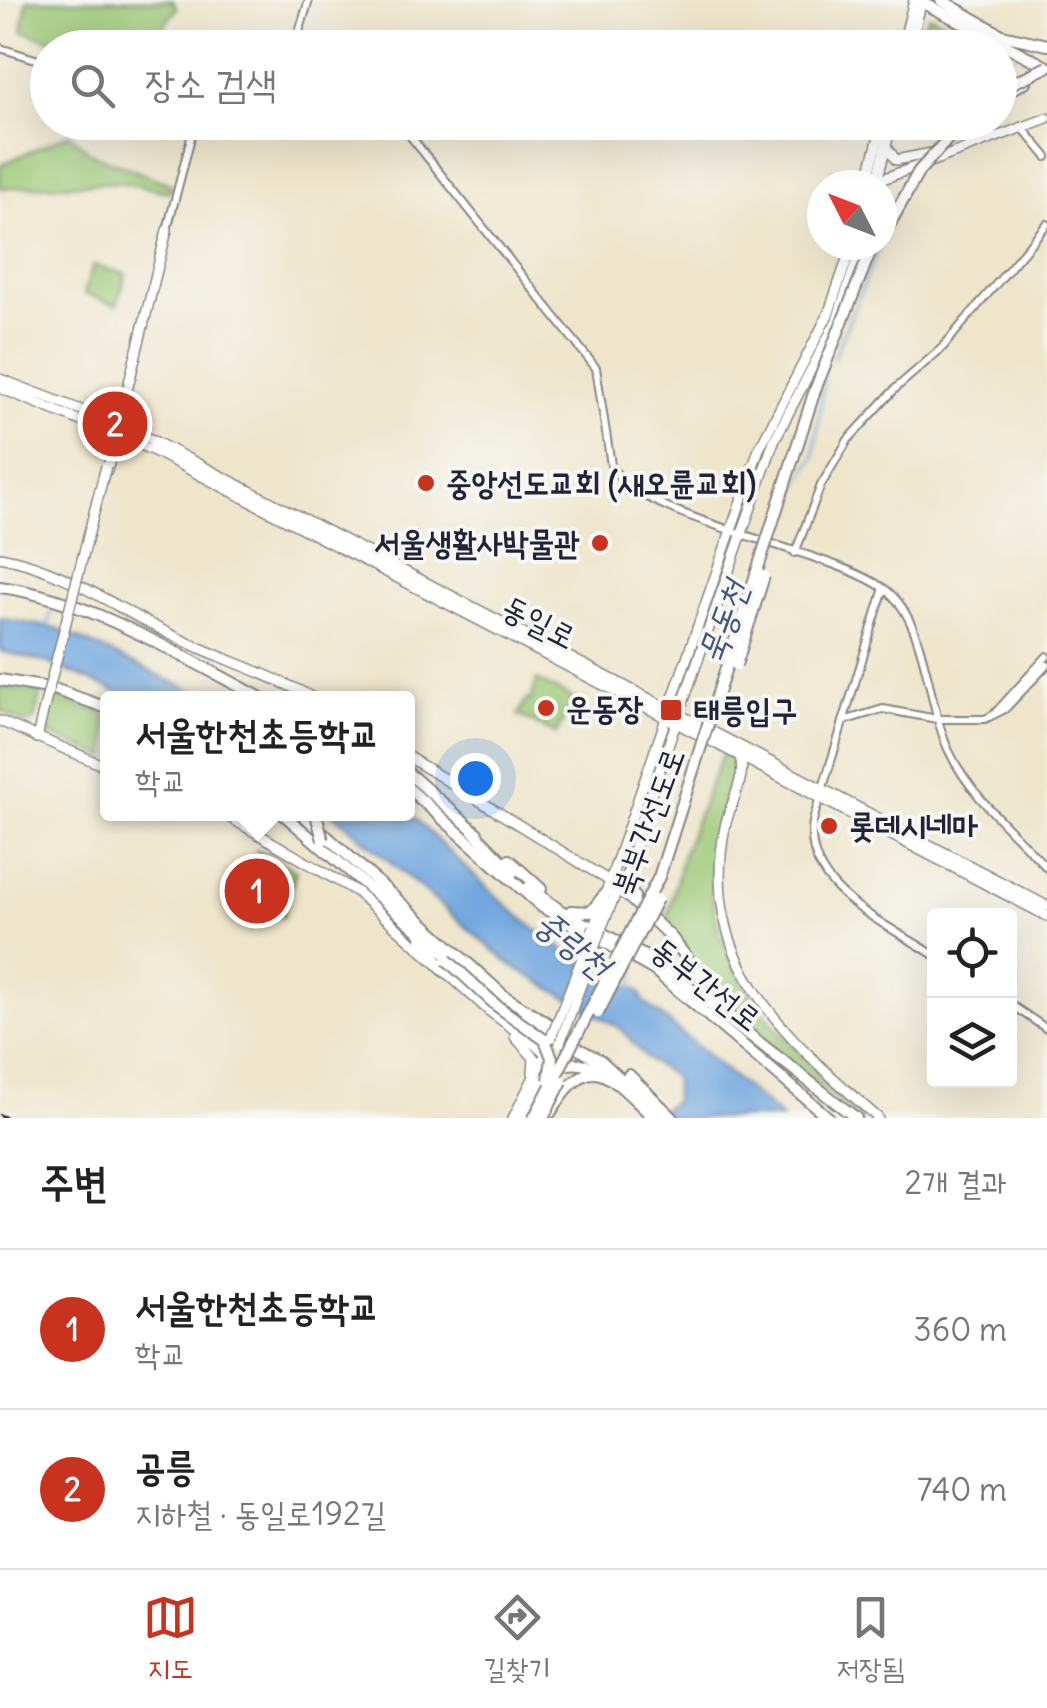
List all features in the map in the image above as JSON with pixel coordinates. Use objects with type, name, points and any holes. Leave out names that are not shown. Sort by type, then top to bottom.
[{"type":"highway","points":[[920,0],[977,30]]},
{"type":"highway","points":[[941,0],[999,30]]},
{"type":"highway","points":[[1017,39],[1047,45]]},
{"type":"highway","points":[[1017,51],[1047,68]]},
{"type":"highway","points":[[1017,84],[1047,68]]},
{"type":"highway","points":[[897,197],[918,160],[937,140]]},
{"type":"highway","name":"북부간선도로","points":[[897,210],[919,171],[947,140]]},
{"type":"highway","name":"북부간선도로","points":[[533,1118],[659,877],[799,437],[871,260]]},
{"type":"highway","name":"북부간선도로","points":[[545,1118],[666,876],[810,424],[872,260]]},
{"type":"highway","points":[[0,587],[58,600],[246,691]]},
{"type":"highway","points":[[0,680],[54,690],[100,706]]},
{"type":"highway","points":[[415,780],[574,914],[591,912],[612,886],[637,902]]},
{"type":"highway","name":"동부간선로","points":[[415,793],[553,916],[636,954],[713,1013],[829,1118]]},
{"type":"highway","points":[[293,821],[512,1011],[593,1056],[638,1088],[663,1118]]},
{"type":"highway","points":[[310,821],[504,996],[597,1050],[674,1118]]},
{"type":"highway","points":[[318,821],[324,840],[336,856]]},
{"type":"highway","points":[[473,830],[533,890],[561,911],[636,954]]},
{"type":"highway","points":[[638,834],[626,881],[637,902],[730,1014],[778,1058]]},
{"type":"highway","points":[[379,894],[446,966],[549,1046],[552,1071],[533,1118]]},
{"type":"highway","points":[[713,1013],[856,1118]]},
{"type":"highway","points":[[549,1056],[587,1064],[638,1088]]},
{"type":"highway","points":[[535,1082],[568,1063]]},
{"type":"highway","points":[[545,1118],[566,1085],[589,1073],[612,1080],[653,1118]]},
{"type":"main road","points":[[909,30],[920,0]]},
{"type":"main road","points":[[914,30],[920,0]]},
{"type":"main road","points":[[1017,128],[1047,118]]},
{"type":"main road","points":[[874,170],[880,140]]},
{"type":"main road","points":[[877,170],[888,140]]},
{"type":"main road","points":[[886,146],[892,158],[902,160],[944,155],[984,140]]},
{"type":"main road","points":[[897,174],[929,158]]},
{"type":"main road","points":[[76,580],[166,230]]},
{"type":"main road","points":[[740,532],[774,414],[836,298],[847,260]]},
{"type":"main road","points":[[521,1118],[598,928],[784,418],[837,320],[857,260]]},
{"type":"main road","name":"동일로","points":[[0,379],[116,428],[674,714],[1045,910]]},
{"type":"main road","name":"동일로","points":[[0,388],[116,428]]},
{"type":"main road","points":[[37,738],[110,450]]},
{"type":"main road","points":[[0,556],[36,562],[76,580],[179,639],[297,691]]},
{"type":"main road","points":[[612,886],[638,834],[674,714]]},
{"type":"main road","points":[[0,722],[100,764]]},
{"type":"main road","name":"동일로","points":[[727,742],[738,753],[822,793]]},
{"type":"main road","points":[[738,753],[740,776],[725,825],[721,865],[725,916],[741,968],[759,1002],[790,1039],[878,1118]]},
{"type":"main road","points":[[740,776],[754,760]]},
{"type":"main road","points":[[415,761],[612,886]]},
{"type":"main road","points":[[236,821],[358,892],[446,966],[502,1023],[534,1058],[535,1082],[512,1118]]},
{"type":"main road","points":[[502,1023],[549,1056]]},
{"type":"street","points":[[300,30],[309,0]]},
{"type":"street","points":[[0,50],[30,58]]},
{"type":"street","points":[[1021,126],[1024,136],[1047,157]]},
{"type":"street","points":[[166,230],[190,140]]},
{"type":"street","points":[[413,140],[596,368],[611,465],[619,479],[677,510],[884,588],[908,617],[948,749],[970,783],[1047,868]]},
{"type":"street","points":[[794,552],[821,485],[848,440],[952,333],[1047,224]]},
{"type":"street","points":[[884,588],[810,837],[826,880],[927,950]]},
{"type":"street","points":[[994,714],[1047,656]]},
{"type":"street","points":[[842,722],[883,708],[936,719],[994,714],[1006,709],[1047,665]]},
{"type":"street","points":[[1017,1009],[1047,1029]]},
{"type":"green space","points":[[27,0],[172,0],[177,8],[161,30],[22,31]]},
{"type":"green space","points":[[928,16],[932,16],[961,30],[923,30]]},
{"type":"green space","points":[[56,140],[76,140],[92,154],[172,185],[169,192],[119,182],[0,188],[0,165]]},
{"type":"green space","points":[[93,265],[126,274],[117,305],[84,294]]},
{"type":"green space","name":"운동장","points":[[537,680],[574,699],[556,734],[518,715],[527,699],[531,700]]},
{"type":"green space","points":[[0,687],[41,692],[34,720],[26,724],[0,710]]},
{"type":"green space","points":[[51,695],[100,712],[100,755],[50,735],[44,723]]},
{"type":"green space","points":[[723,752],[738,760],[719,818],[712,874],[716,917],[729,957],[775,1026],[870,1118],[860,1118],[739,1021],[665,929],[683,853]]},
{"type":"green space","points":[[257,850],[296,871],[283,917],[239,901]]},
{"type":"water","points":[[0,618],[58,629],[193,691],[115,691],[49,663],[0,651]]},
{"type":"water","name":"중랑천","points":[[415,819],[544,936],[606,976],[639,991],[644,1002],[782,1118],[649,1118],[674,1101],[674,1077],[647,1059],[621,1029],[511,965],[342,821]]},
{"type":"waterway","name":"묵동천","points":[[921,152],[927,140]]},
{"type":"waterway","name":"묵동천","points":[[833,359],[874,260]]},
{"type":"waterway","name":"묵동천","points":[[767,572],[799,483],[814,457],[824,380]]},
{"type":"waterway","points":[[48,629],[52,602]]},
{"type":"waterway","name":"묵동천","points":[[713,728],[733,669]]},
{"type":"waterway","name":"묵동천","points":[[641,951],[646,930]]},
{"type":"waterway","name":"묵동천","points":[[631,990],[637,964]]},
{"type":"railway","points":[[0,1115],[7,1118]]},
{"type":"place","name":"공릉","points":[[115,424]]},
{"type":"place","name":"중앙선도교회 (새오륜교회)","points":[[426,483]]},
{"type":"place","name":"서울생활사박물관","points":[[600,543]]},
{"type":"place","name":"운동장","points":[[546,708]]},
{"type":"place","name":"태릉입구","points":[[671,710]]},
{"type":"place","name":"롯데시네마","points":[[829,826]]},
{"type":"place","name":"서울한천초등학교","points":[[257,891]]}]
